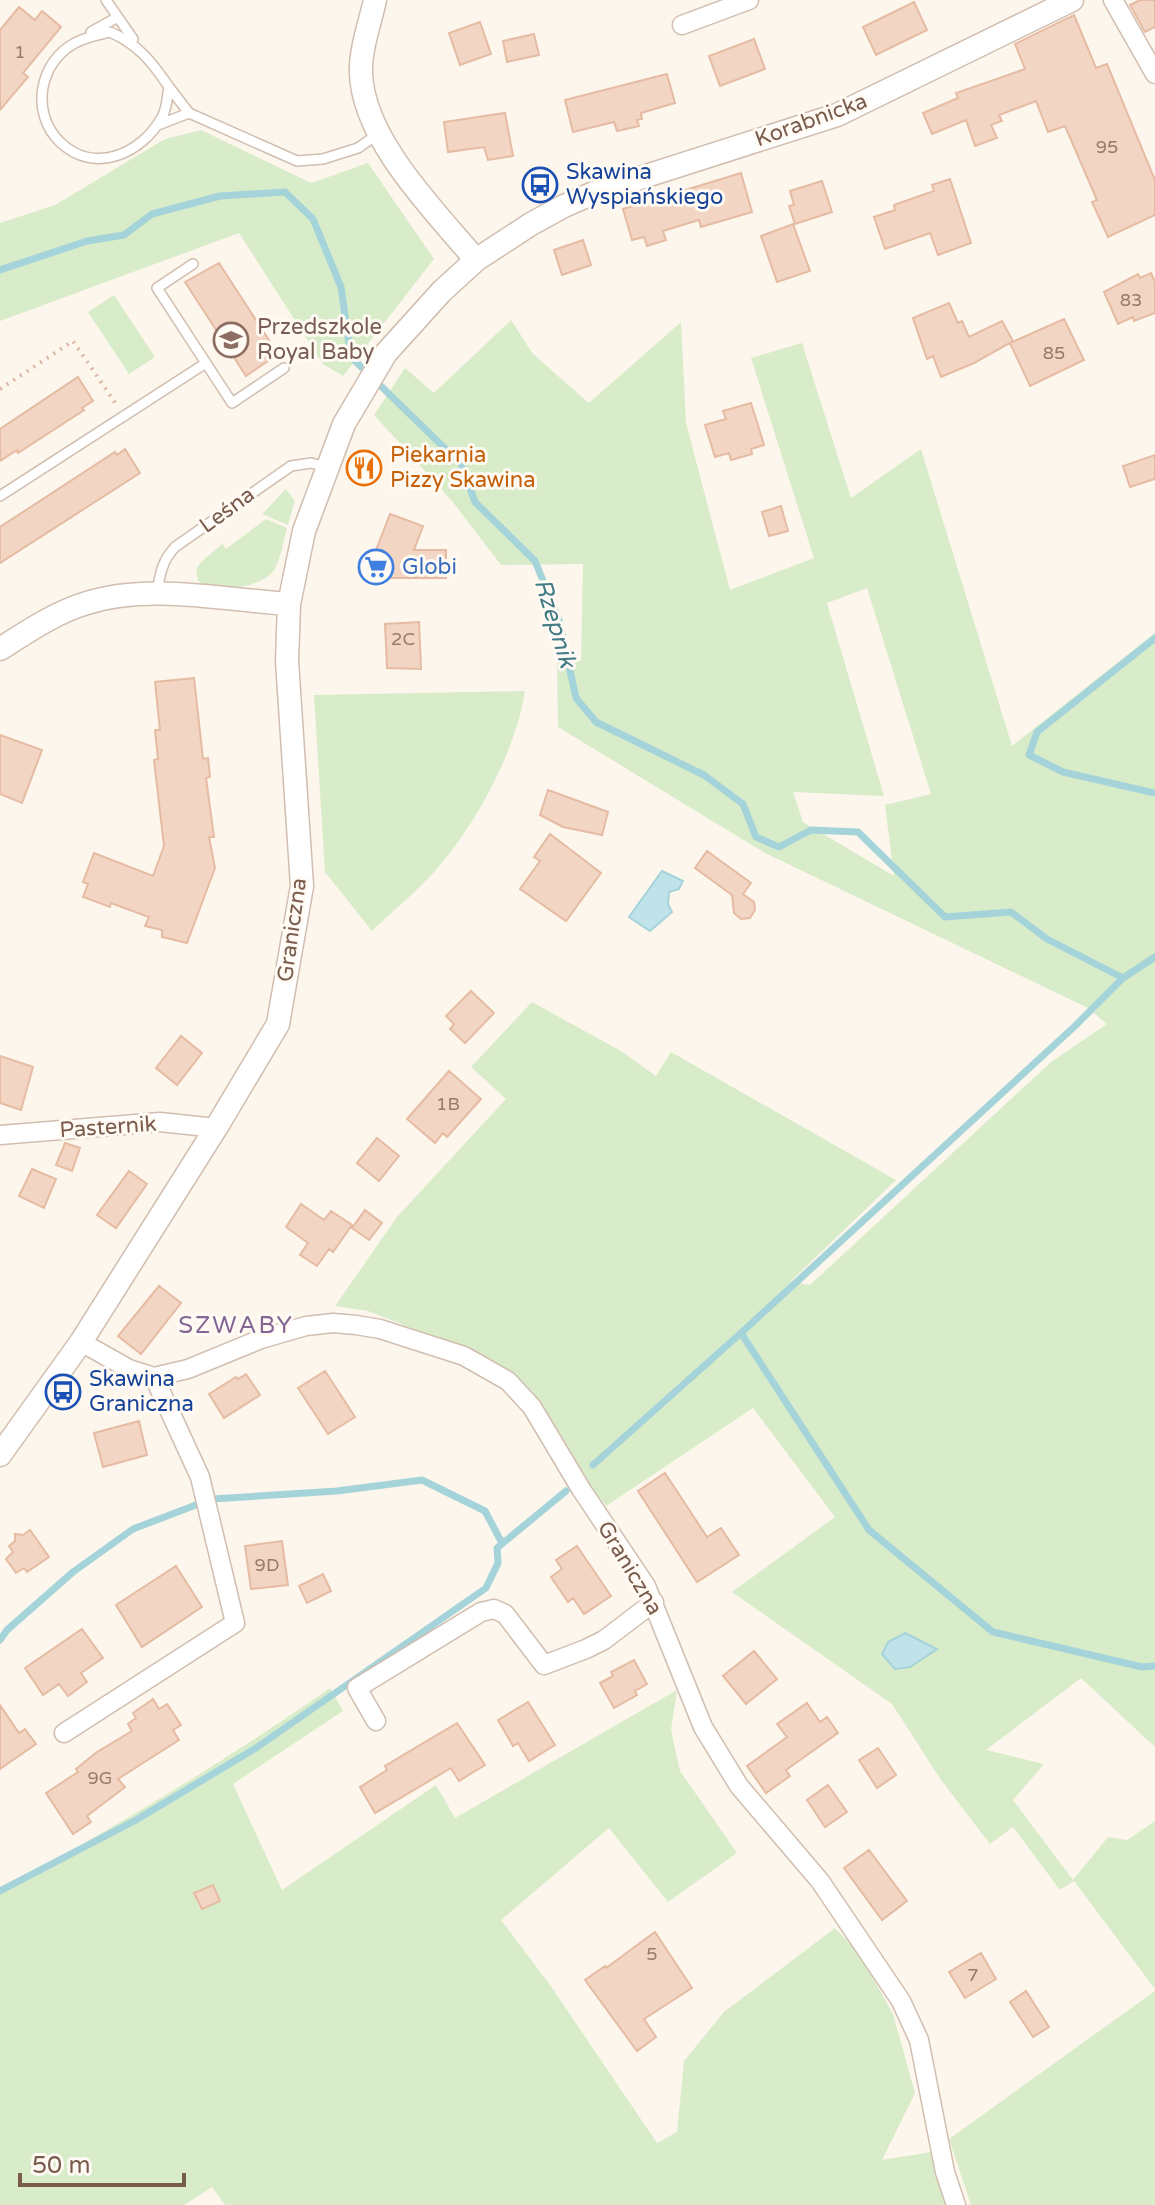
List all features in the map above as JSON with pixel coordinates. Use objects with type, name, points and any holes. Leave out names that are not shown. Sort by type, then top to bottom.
[{"type":"street","points":[[375,0],[361,71],[366,105],[378,134],[422,196],[476,260]]},
{"type":"street","points":[[682,25],[749,0]]},
{"type":"street","name":"Korabnicka","points":[[327,467],[353,407],[386,353],[433,300],[476,260],[564,206],[596,192],[837,115],[1072,0]]},
{"type":"street","points":[[1113,0],[1155,74]]},
{"type":"street","name":"Graniczna","points":[[0,1455],[81,1342],[278,1024],[302,886],[287,661],[289,604],[304,531],[327,467]]},
{"type":"street","points":[[0,649],[55,616],[85,603],[130,594],[289,604]]},
{"type":"street","name":"Pasternik","points":[[0,1135],[160,1122],[216,1128]]},
{"type":"street","name":"Graniczna","points":[[154,1377],[188,1369],[261,1339],[306,1326],[333,1323],[380,1329],[464,1356],[508,1381],[532,1407],[654,1602],[703,1727],[739,1786],[820,1881],[901,2001],[919,2040],[945,2172],[956,2205]]},
{"type":"street","points":[[64,1733],[235,1623],[200,1477],[154,1377],[129,1369],[81,1342]]},
{"type":"street","points":[[376,1721],[357,1688],[481,1612],[494,1609],[505,1614],[544,1665],[604,1640],[654,1602]]},
{"type":"lane","points":[[106,0],[116,18],[189,113],[297,161],[323,159],[358,148],[378,134]]},
{"type":"lane","points":[[116,18],[73,44],[52,63],[41,89],[42,108],[60,142],[76,153],[96,158],[116,157],[132,150],[146,140],[164,114],[169,87]]},
{"type":"lane","points":[[73,44],[110,32],[127,39],[142,51]]},
{"type":"lane","points":[[157,125],[189,113]]},
{"type":"lane","points":[[193,264],[157,288],[232,403],[284,368]]},
{"type":"lane","points":[[0,496],[206,363]]},
{"type":"lane","name":"Leśna","points":[[157,594],[160,570],[175,547],[291,466],[311,463],[327,467]]},
{"type":"path","points":[[0,389],[73,341],[124,416]]},
{"type":"green space","points":[[201,130],[311,183],[368,163],[434,259],[343,376],[323,364],[239,233],[0,321],[0,223],[55,205],[165,139]]},
{"type":"green space","points":[[114,295],[155,357],[129,374],[88,312]]},
{"type":"green space","points":[[511,320],[533,354],[589,403],[681,322],[686,423],[730,590],[814,558],[751,358],[802,343],[851,498],[921,449],[1012,746],[1155,633],[1155,1747],[1081,1678],[986,1750],[1044,1764],[1013,1800],[1073,1880],[1108,1837],[1127,1840],[1155,1821],[1155,1989],[1074,1881],[1060,1890],[1013,1827],[990,1844],[941,1780],[892,1704],[732,1592],[835,1517],[753,1408],[606,1506],[587,1482],[543,1408],[526,1386],[468,1350],[368,1311],[335,1306],[397,1217],[506,1099],[471,1067],[532,1002],[621,1051],[656,1076],[671,1052],[896,1180],[790,1282],[810,1285],[1051,1062],[1107,1024],[1088,1008],[765,853],[558,727],[557,661],[581,661],[583,564],[501,565],[452,501],[374,415],[405,368],[434,393]],"holes":[[[867,588],[931,794],[885,805],[894,876],[803,822],[793,792],[884,796],[827,603]]]},
{"type":"green space","points":[[286,489],[295,501],[288,525],[262,514]]},
{"type":"green space","points":[[266,519],[287,528],[278,561],[268,576],[249,585],[227,588],[198,581],[196,570],[201,562],[222,544],[226,549]]},
{"type":"green space","points":[[525,691],[513,738],[503,762],[465,832],[428,879],[372,931],[325,872],[314,695]]},
{"type":"green space","points":[[330,1688],[343,1711],[233,1784],[282,1890],[436,1785],[455,1818],[677,1690],[671,1730],[680,1771],[737,1853],[668,1902],[609,1828],[501,1920],[550,1985],[657,2143],[677,2132],[684,2061],[724,2012],[835,1928],[859,1953],[893,2014],[915,2093],[882,2160],[931,2152],[949,2205],[225,2205],[212,2187],[184,2205],[0,2205],[0,1891],[167,1794]]},
{"type":"green space","points":[[1155,1991],[1155,2205],[971,2205],[949,2139]]},
{"type":"water","points":[[662,871],[683,881],[679,889],[669,892],[668,904],[672,912],[650,931],[629,917]]},
{"type":"water","points":[[905,1633],[937,1649],[910,1667],[895,1669],[882,1654],[888,1642]]},
{"type":"building","points":[[1140,0],[1155,0],[1155,27],[1145,32],[1130,5]]},
{"type":"building","points":[[914,2],[927,30],[876,55],[863,27]]},
{"type":"building","points":[[19,7],[35,20],[42,11],[61,27],[23,73],[28,77],[0,110],[0,30]]},
{"type":"building","points":[[1074,15],[1096,68],[1107,64],[1155,180],[1155,215],[1108,237],[1092,202],[1097,200],[1065,126],[1048,132],[1036,101],[999,115],[1002,121],[991,125],[997,138],[975,146],[966,120],[932,134],[923,113],[958,98],[956,93],[1025,69],[1015,44]]},
{"type":"building","points":[[480,22],[491,54],[460,65],[449,33]]},
{"type":"building","points":[[534,34],[539,55],[507,62],[503,41]]},
{"type":"building","points":[[754,39],[765,69],[720,86],[709,56]]},
{"type":"building","points":[[667,74],[675,103],[641,113],[642,119],[637,120],[639,126],[617,131],[614,122],[573,132],[565,100]]},
{"type":"building","points":[[505,113],[513,156],[488,160],[484,147],[448,152],[444,122]]},
{"type":"building","points":[[741,173],[752,212],[701,227],[699,220],[663,231],[666,240],[647,246],[644,237],[632,240],[623,209]]},
{"type":"building","points":[[950,179],[971,243],[938,255],[930,233],[885,249],[874,217],[895,210],[894,205],[934,191],[932,185]]},
{"type":"building","points":[[822,181],[832,212],[795,224],[789,206],[794,205],[790,191]]},
{"type":"building","points":[[793,224],[810,271],[777,282],[761,236]]},
{"type":"building","points":[[583,240],[591,265],[562,275],[554,250]]},
{"type":"building","points":[[219,263],[278,354],[246,376],[185,282]]},
{"type":"building","points":[[1151,273],[1155,282],[1155,313],[1134,321],[1133,317],[1118,324],[1104,292],[1138,274],[1140,278]]},
{"type":"building","points":[[949,303],[969,337],[1002,321],[1013,341],[941,377],[933,356],[927,359],[913,318]]},
{"type":"building","points":[[1064,319],[1084,360],[1030,386],[1010,343]]},
{"type":"building","points":[[78,377],[93,401],[18,453],[17,450],[0,461],[0,429]]},
{"type":"building","points":[[751,403],[764,445],[751,449],[752,454],[731,460],[729,453],[715,457],[705,425],[726,419],[723,411]]},
{"type":"building","points":[[125,449],[140,473],[0,563],[0,527],[115,452],[117,455]]},
{"type":"building","points":[[1155,455],[1155,479],[1130,487],[1123,466]]},
{"type":"building","points":[[781,506],[788,531],[769,536],[762,512]]},
{"type":"building","points":[[390,514],[423,526],[414,550],[446,550],[446,578],[369,578],[369,556],[374,555]]},
{"type":"building","points":[[419,622],[421,669],[387,668],[385,624]]},
{"type":"building","points":[[194,678],[203,759],[208,758],[210,777],[206,778],[214,837],[209,837],[215,868],[187,943],[162,937],[162,930],[145,926],[149,917],[83,897],[88,884],[83,882],[94,853],[153,876],[164,846],[154,760],[158,759],[155,730],[160,730],[155,682]]},
{"type":"building","points":[[0,735],[42,750],[22,803],[0,794]]},
{"type":"building","points":[[548,790],[608,812],[602,835],[563,827],[540,815]]},
{"type":"building","points":[[550,834],[601,873],[566,921],[520,889],[540,861],[534,857]]},
{"type":"building","points":[[707,851],[751,883],[743,894],[754,902],[755,910],[750,918],[741,919],[734,913],[732,895],[695,868]]},
{"type":"building","points":[[471,991],[494,1013],[465,1043],[450,1029],[454,1024],[446,1016]]},
{"type":"building","points":[[181,1036],[202,1053],[177,1085],[156,1068]]},
{"type":"building","points":[[0,1056],[33,1067],[21,1110],[0,1103]]},
{"type":"building","points":[[449,1071],[481,1099],[447,1137],[443,1133],[435,1143],[407,1119]]},
{"type":"building","points":[[377,1138],[399,1156],[379,1181],[357,1163]]},
{"type":"building","points":[[65,1143],[80,1148],[72,1171],[56,1165]]},
{"type":"building","points":[[32,1169],[56,1179],[44,1208],[19,1196]]},
{"type":"building","points":[[129,1171],[147,1184],[116,1228],[97,1215]]},
{"type":"building","points":[[301,1204],[324,1220],[331,1211],[352,1225],[333,1252],[329,1249],[317,1266],[300,1255],[308,1243],[286,1227]]},
{"type":"building","points":[[365,1210],[382,1223],[369,1240],[352,1228]]},
{"type":"building","points":[[159,1286],[181,1303],[141,1354],[118,1336]]},
{"type":"building","points":[[325,1371],[355,1417],[328,1434],[298,1388]]},
{"type":"building","points":[[246,1374],[260,1395],[224,1418],[209,1394]]},
{"type":"building","points":[[139,1421],[147,1455],[103,1467],[94,1433]]},
{"type":"building","points":[[665,1473],[707,1537],[721,1528],[739,1555],[697,1582],[638,1491]]},
{"type":"building","points":[[30,1530],[49,1557],[27,1572],[24,1568],[16,1573],[6,1559],[13,1552],[9,1546],[15,1541],[15,1534],[23,1535]]},
{"type":"building","points":[[282,1541],[288,1585],[251,1589],[245,1546]]},
{"type":"building","points":[[577,1546],[611,1596],[584,1614],[573,1598],[568,1602],[551,1577],[562,1569],[556,1560]]},
{"type":"building","points":[[176,1566],[202,1607],[142,1647],[116,1605]]},
{"type":"building","points":[[323,1574],[331,1591],[307,1603],[299,1586]]},
{"type":"building","points":[[82,1629],[103,1658],[81,1673],[87,1682],[68,1696],[59,1684],[43,1695],[25,1668]]},
{"type":"building","points":[[754,1651],[777,1679],[746,1704],[723,1676]]},
{"type":"building","points":[[634,1660],[647,1684],[635,1691],[637,1695],[614,1708],[600,1683],[613,1676],[611,1672]]},
{"type":"building","points":[[153,1699],[159,1709],[167,1704],[181,1725],[173,1730],[179,1740],[118,1779],[125,1787],[87,1816],[91,1822],[73,1834],[46,1793],[78,1772],[76,1769],[97,1752],[132,1731],[128,1724],[136,1718],[133,1713]]},
{"type":"building","points":[[528,1702],[555,1745],[529,1761],[518,1743],[513,1746],[498,1720]]},
{"type":"building","points":[[807,1703],[820,1722],[827,1717],[838,1733],[786,1770],[790,1776],[766,1793],[747,1766],[787,1737],[777,1724]]},
{"type":"building","points":[[0,1705],[19,1733],[25,1729],[36,1744],[0,1769]]},
{"type":"building","points":[[457,1723],[485,1765],[459,1781],[451,1768],[375,1813],[360,1787],[387,1770],[385,1766]]},
{"type":"building","points":[[878,1748],[896,1775],[877,1788],[859,1760]]},
{"type":"building","points":[[828,1785],[847,1812],[825,1827],[807,1800]]},
{"type":"building","points":[[869,1850],[907,1901],[882,1920],[844,1868]]},
{"type":"building","points":[[213,1885],[220,1901],[202,1909],[194,1893]]},
{"type":"building","points":[[655,1932],[692,1988],[644,2019],[656,2037],[637,2051],[585,1980]]},
{"type":"building","points":[[981,1953],[996,1979],[965,1998],[949,1972]]},
{"type":"building","points":[[1026,1991],[1049,2027],[1033,2037],[1010,2002]]},
{"type":"waterway","name":"Rzepnik","points":[[0,270],[87,241],[124,235],[152,214],[220,196],[285,192],[313,219],[341,287],[351,357],[461,464],[475,502],[535,561],[559,620],[576,698],[596,722],[704,775],[743,804],[756,837],[779,847],[811,830],[858,832],[945,917],[1011,912],[1047,939],[1123,978],[1155,957]]},
{"type":"waterway","points":[[1155,638],[1037,732],[1029,755],[1063,772],[1155,793]]},
{"type":"waterway","points":[[593,1465],[741,1333],[1075,1026],[1123,978]]},
{"type":"waterway","points":[[741,1333],[869,1530],[993,1632],[1142,1667],[1155,1666]]},
{"type":"waterway","points":[[213,1499],[337,1491],[422,1480],[485,1511],[502,1543]]},
{"type":"waterway","points":[[0,1891],[136,1820],[256,1748],[486,1588],[498,1563],[497,1548],[566,1491]]},
{"type":"waterway","points":[[0,1640],[7,1630],[73,1572],[133,1529],[201,1503]]},
{"type":"place","name":"Skawina Wyspiańskiego","points":[[540,185]]},
{"type":"place","name":"Przedszkole Royal Baby","points":[[231,340]]},
{"type":"place","name":"Piekarnia Pizzy Skawina","points":[[364,468]]},
{"type":"place","name":"Globi","points":[[376,567]]},
{"type":"place","name":"Skawina Graniczna","points":[[63,1392]]},
{"type":"district","name":"SZWABY","points":[[236,1325]]}]
